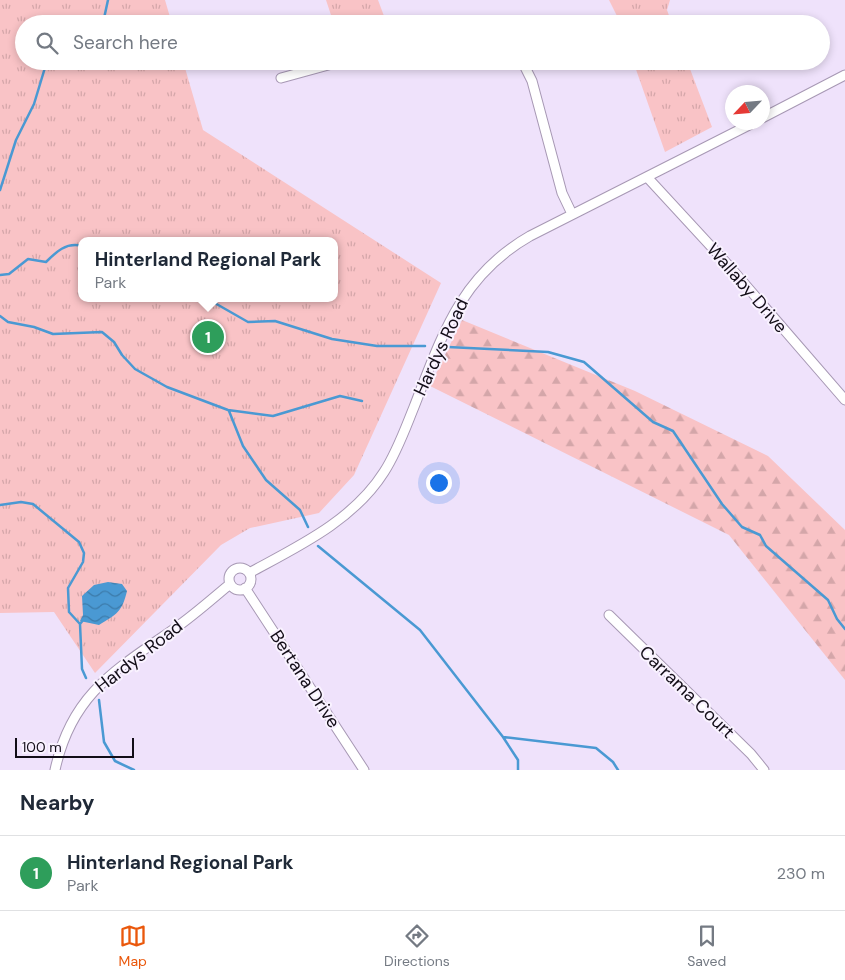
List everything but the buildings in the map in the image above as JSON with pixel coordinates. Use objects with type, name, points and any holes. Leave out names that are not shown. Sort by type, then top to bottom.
[{"type":"street","points":[[281,78],[310,70]]},
{"type":"street","points":[[526,70],[532,81],[562,193],[572,214]]},
{"type":"street","points":[[770,114],[845,75]]},
{"type":"street","name":"Hardys Road","points":[[249,573],[308,541],[353,508],[370,490],[384,472],[397,448],[449,321],[460,301],[494,260],[510,247],[572,214],[738,130]]},
{"type":"street","name":"Wallaby Drive","points":[[647,177],[730,267],[845,400]]},
{"type":"street","points":[[242,568],[249,573],[250,583],[245,588],[237,589],[230,584],[229,577],[233,570],[242,568]]},
{"type":"street","name":"Hardys Road","points":[[55,770],[58,754],[70,726],[89,695],[124,663],[176,628],[230,584]]},
{"type":"street","name":"Bertana Drive","points":[[245,588],[364,770]]},
{"type":"street","name":"Carrama Court","points":[[609,615],[751,754],[764,770]]},
{"type":"green space","points":[[0,0],[165,0],[169,15],[15,15],[15,70],[186,70],[203,130],[441,283],[354,475],[319,513],[250,528],[221,545],[95,673],[54,612],[0,613]]},
{"type":"green space","points":[[326,0],[378,0],[384,15],[331,15]]},
{"type":"green space","points":[[609,0],[670,0],[667,10],[669,15],[616,15]]},
{"type":"green space","points":[[636,70],[690,70],[712,127],[665,152]]},
{"type":"green space","points":[[462,320],[635,391],[768,456],[845,530],[845,680],[729,535],[430,386]]},
{"type":"water","points":[[108,582],[122,584],[127,591],[121,608],[99,625],[80,621],[83,615],[82,596],[94,585]]},
{"type":"waterway","points":[[105,15],[108,0]]},
{"type":"waterway","points":[[0,190],[16,140],[34,104],[44,70]]},
{"type":"waterway","points":[[0,275],[9,274],[28,259],[46,262],[58,251],[71,245],[78,245]]},
{"type":"waterway","points":[[213,302],[248,322],[275,321],[332,339],[377,346],[425,346]]},
{"type":"waterway","points":[[0,316],[8,322],[34,327],[53,334],[102,332],[114,342],[122,355],[135,369],[167,387],[228,410],[273,416],[340,396],[362,401]]},
{"type":"waterway","points":[[448,347],[548,352],[584,362],[653,422],[673,431],[722,504],[742,527],[760,535],[766,546],[828,600],[837,619],[845,629]]},
{"type":"waterway","points":[[229,411],[243,446],[266,480],[300,510],[308,527]]},
{"type":"waterway","points":[[0,505],[21,502],[33,504],[79,542],[84,553],[83,562],[68,588],[69,612],[80,624]]},
{"type":"waterway","points":[[318,546],[420,630],[503,737],[518,760],[518,770]]},
{"type":"waterway","points":[[84,619],[80,624],[82,669],[86,678]]},
{"type":"waterway","points":[[99,700],[104,742],[115,761],[134,770]]},
{"type":"waterway","points":[[503,737],[596,748],[613,762],[618,770]]},
{"type":"place","name":"Hinterland Regional Park","points":[[208,337]]}]
